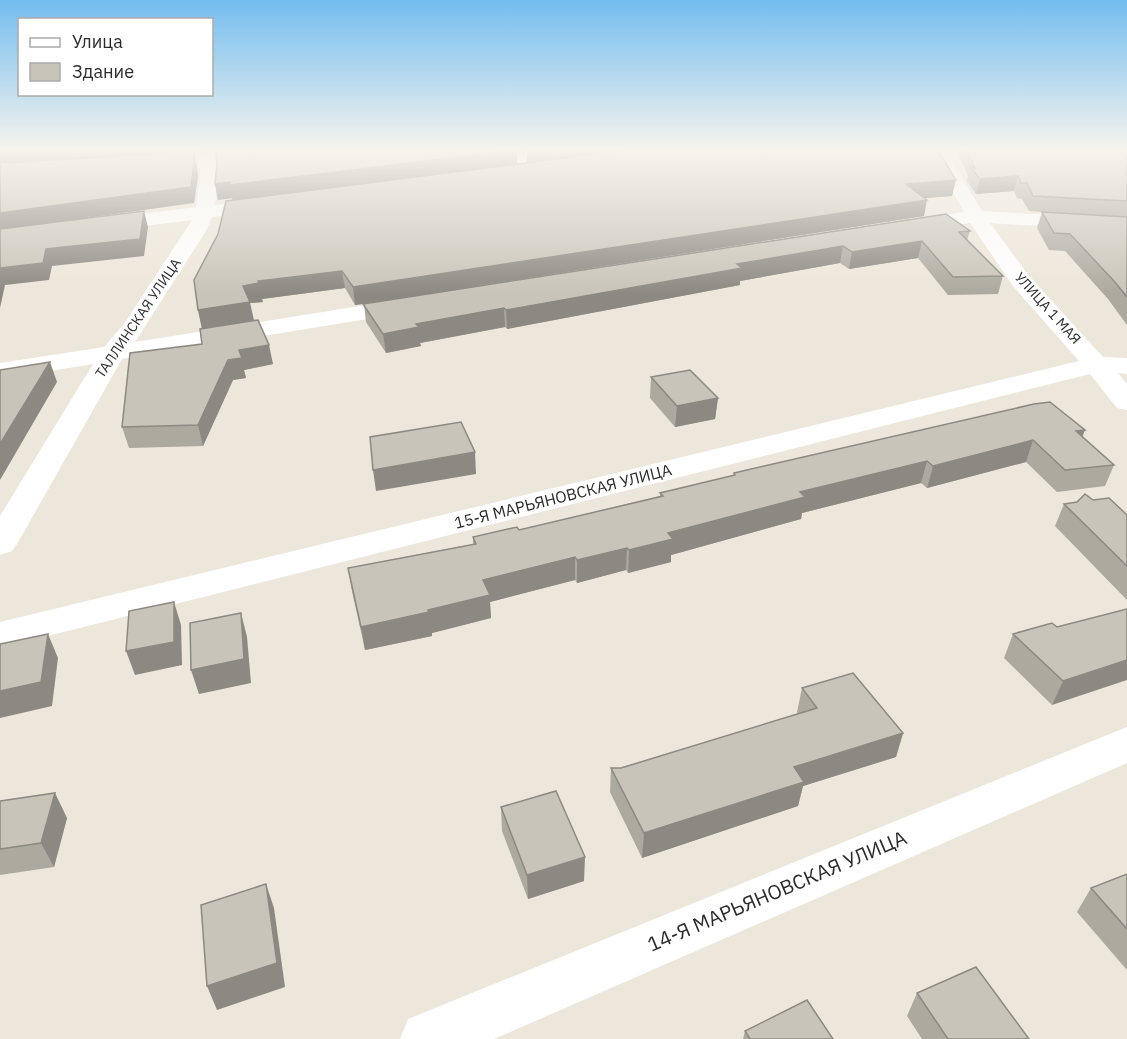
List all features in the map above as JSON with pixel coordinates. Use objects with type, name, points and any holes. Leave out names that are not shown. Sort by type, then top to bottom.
[{"type":"street","name":"ТАЛЛИНСКАЯ УЛИЦА","points":[[0,544],[113,352],[133,329],[196,231],[205,212],[207,197]]},
{"type":"street","name":"УЛИЦА 1 МАЯ","points":[[965,197],[1020,280],[1112,365],[1127,402]]},
{"type":"street","points":[[80,228],[286,202]]},
{"type":"street","points":[[882,230],[976,216],[1127,225]]},
{"type":"street","points":[[0,370],[432,301]]},
{"type":"street","name":"15-Я МАРЬЯНОВСКАЯ УЛИЦА","points":[[0,635],[1112,365]]},
{"type":"street","name":"14-Я МАРЬЯНОВСКАЯ УЛИЦА","points":[[428,1039],[1127,744]]},
{"type":"building","points":[[0,197],[114,197],[0,213]]},
{"type":"building","points":[[254,197],[924,197],[927,200],[353,287],[342,271],[258,281],[259,283],[243,286],[250,302],[198,310],[194,280],[218,234],[226,201]]},
{"type":"building","points":[[1061,197],[1127,197],[1127,201]]},
{"type":"building","points":[[144,211],[140,239],[46,249],[43,263],[0,268],[0,229]]},
{"type":"building","points":[[1042,212],[1127,217],[1127,297],[1070,234],[1054,233]]},
{"type":"building","points":[[946,214],[970,231],[959,232],[1003,276],[953,277],[922,241],[852,252],[843,246],[737,264],[742,268],[416,324],[419,327],[383,334],[363,304]]},
{"type":"building","points":[[258,320],[269,345],[239,350],[242,358],[228,360],[198,425],[122,427],[130,353],[202,344],[200,329]]},
{"type":"building","points":[[50,362],[0,444],[0,370]]},
{"type":"building","points":[[690,370],[718,398],[677,406],[651,377]]},
{"type":"building","points":[[1050,402],[1085,430],[1076,431],[1114,465],[1065,470],[1033,440],[933,466],[927,461],[800,492],[805,497],[668,533],[673,539],[577,560],[575,557],[483,580],[490,595],[428,610],[429,612],[361,627],[348,568],[476,544],[473,537],[517,527],[519,530],[663,496],[660,493],[735,475],[734,473]]},
{"type":"building","points":[[461,422],[475,452],[373,470],[370,437]]},
{"type":"building","points":[[1085,494],[1093,500],[1109,498],[1127,515],[1127,566],[1064,504],[1077,502]]},
{"type":"building","points":[[174,602],[174,642],[126,651],[129,611]]},
{"type":"building","points":[[1127,609],[1127,660],[1063,681],[1013,634],[1052,623],[1057,627]]},
{"type":"building","points":[[241,613],[244,659],[191,670],[190,623]]},
{"type":"building","points":[[48,634],[41,682],[0,691],[0,644]]},
{"type":"building","points":[[853,673],[903,733],[794,767],[804,782],[644,833],[611,768],[621,768],[817,708],[802,688]]},
{"type":"building","points":[[556,791],[585,857],[527,875],[501,807]]},
{"type":"building","points":[[55,793],[41,843],[0,849],[0,801]]},
{"type":"building","points":[[1127,874],[1127,929],[1091,888]]},
{"type":"building","points":[[266,884],[277,963],[207,986],[201,905]]},
{"type":"building","points":[[976,967],[1029,1039],[948,1039],[917,993]]},
{"type":"building","points":[[807,1000],[833,1039],[750,1039],[745,1031]]}]
